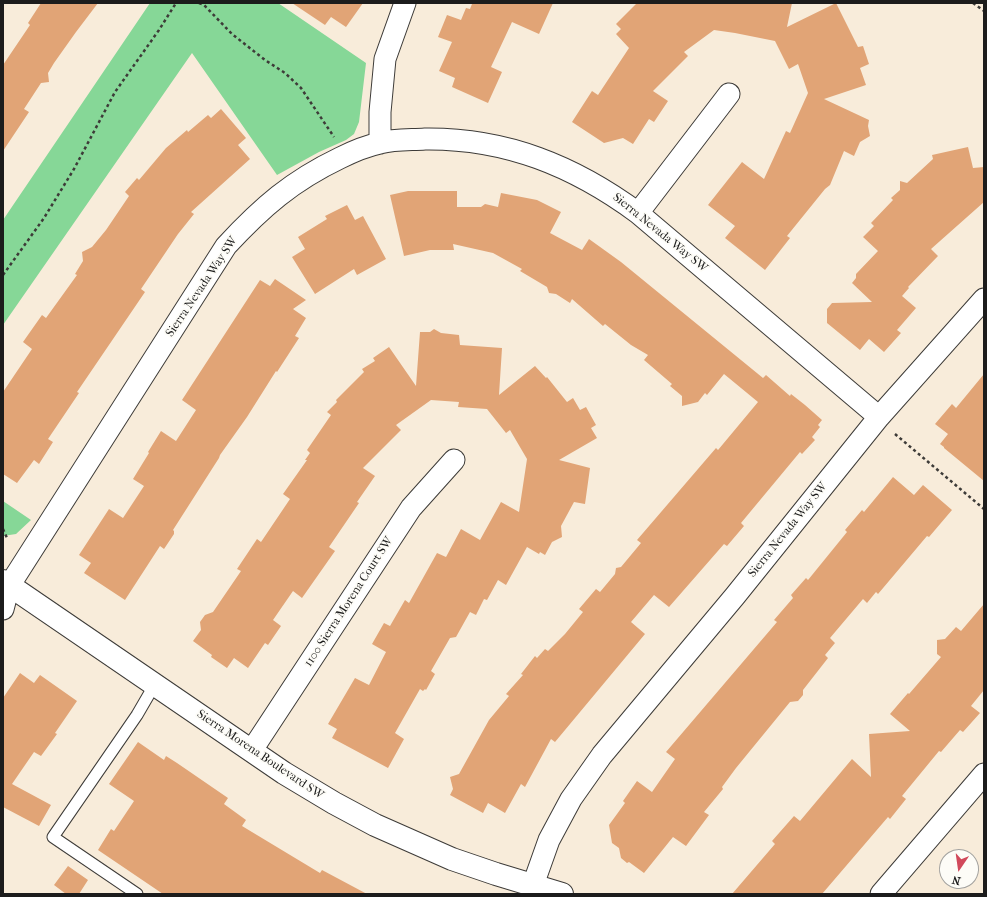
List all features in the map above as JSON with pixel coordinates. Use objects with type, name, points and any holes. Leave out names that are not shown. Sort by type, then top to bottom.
[{"type":"street","points":[[380,143],[380,112],[385,58],[405,3]]},
{"type":"street","points":[[638,212],[729,94]]},
{"type":"street","name":"Sierra Nevada Way SW","points":[[3,609],[5,585],[226,246],[248,221],[300,180],[322,166],[348,154],[380,143],[409,140],[467,141],[495,146],[524,153],[554,163],[584,177],[612,193],[638,212],[880,417],[735,596],[602,755],[570,799],[549,840],[534,889]]},
{"type":"street","points":[[880,417],[984,299]]},
{"type":"street","name":"1100 Sierra Morena Court SW","points":[[252,750],[411,508],[454,460]]},
{"type":"street","name":"Sierra Morena Boulevard SW","points":[[5,585],[155,684],[284,773],[334,803],[375,825],[452,859],[534,889],[562,894]]},
{"type":"street","points":[[881,894],[984,774]]},
{"type":"lane","points":[[137,894],[53,837],[137,715],[155,684]]},
{"type":"path","points":[[3,275],[44,218],[74,169],[115,92],[159,30],[176,3]]},
{"type":"path","points":[[199,3],[205,4],[222,26],[264,60],[285,73],[301,88],[337,140]]},
{"type":"path","points":[[973,3],[984,11]]},
{"type":"path","points":[[895,434],[984,509]]},
{"type":"path","points":[[3,529],[7,538]]},
{"type":"green space","points":[[150,3],[278,3],[366,63],[359,122],[354,134],[346,140],[319,152],[277,175],[192,53],[3,325],[3,220]]},
{"type":"green space","points":[[3,501],[31,520],[16,534],[3,536]]},
{"type":"building","points":[[41,3],[98,3],[54,63],[48,73],[49,82],[41,83],[24,109],[29,112],[3,151],[3,65],[30,25],[28,23]]},
{"type":"building","points":[[292,3],[363,3],[346,27],[331,17],[325,25]]},
{"type":"building","points":[[470,3],[553,3],[539,34],[512,22],[491,67],[502,72],[488,103],[452,87],[455,78],[439,71],[452,42],[438,37],[447,15],[461,20],[466,8],[470,9],[472,4]]},
{"type":"building","points":[[637,3],[792,3],[787,27],[836,3],[858,47],[863,46],[869,64],[860,68],[866,85],[824,99],[869,120],[868,126],[870,136],[860,142],[854,156],[844,151],[830,185],[825,189],[787,236],[790,238],[765,270],[725,238],[735,226],[708,205],[742,162],[764,179],[786,131],[790,133],[808,93],[798,64],[789,69],[775,41],[714,30],[684,52],[688,56],[653,91],[668,101],[654,122],[649,119],[633,144],[623,138],[604,143],[572,122],[592,91],[598,95],[629,48],[616,34],[621,29],[616,24]]},
{"type":"building","points":[[221,109],[246,138],[238,145],[250,159],[191,212],[194,214],[178,234],[141,289],[145,292],[77,392],[79,393],[48,439],[53,442],[39,464],[34,460],[17,483],[3,474],[3,392],[32,349],[23,342],[42,315],[46,318],[77,275],[75,274],[83,261],[82,252],[92,247],[106,230],[129,196],[125,192],[137,178],[139,180],[166,148],[208,115],[211,118]]},
{"type":"building","points":[[968,147],[973,168],[984,167],[984,202],[931,249],[938,256],[908,287],[909,288],[902,296],[916,308],[897,330],[901,333],[884,352],[869,339],[860,350],[827,323],[827,309],[832,303],[872,302],[852,283],[856,278],[856,274],[878,251],[863,237],[874,226],[871,223],[893,200],[891,198],[900,190],[900,181],[907,183],[933,159],[932,155]]},
{"type":"building","points":[[408,191],[457,191],[457,207],[481,207],[485,204],[498,207],[501,193],[537,200],[561,212],[550,233],[582,250],[589,239],[621,262],[763,378],[766,375],[790,396],[791,394],[822,420],[818,425],[820,427],[812,437],[815,440],[802,454],[800,452],[741,523],[744,526],[727,546],[724,544],[669,607],[654,595],[631,622],[645,634],[555,742],[551,739],[525,787],[521,784],[505,813],[488,803],[483,813],[450,795],[453,789],[450,777],[459,774],[489,720],[509,696],[506,694],[523,675],[521,674],[535,656],[537,658],[545,649],[548,651],[565,634],[583,612],[579,609],[596,589],[600,592],[615,574],[616,568],[621,567],[641,543],[637,540],[716,448],[718,450],[758,402],[724,374],[707,395],[705,393],[698,402],[682,406],[682,396],[670,386],[672,384],[644,360],[648,355],[631,345],[605,324],[603,326],[572,299],[570,303],[556,294],[549,293],[547,287],[520,271],[522,269],[493,253],[453,244],[454,250],[430,250],[404,256],[390,195]]},
{"type":"building","points":[[347,205],[355,220],[363,216],[386,259],[357,275],[354,269],[315,294],[292,257],[305,249],[298,237],[327,219],[325,216]]},
{"type":"building","points":[[275,279],[306,300],[293,309],[306,318],[295,336],[299,338],[220,455],[173,530],[174,534],[164,549],[160,546],[125,600],[84,573],[91,563],[79,555],[109,509],[123,518],[144,486],[133,479],[161,431],[176,441],[196,410],[182,400],[260,280],[270,286]]},
{"type":"building","points":[[434,329],[441,333],[459,335],[460,345],[502,348],[499,395],[535,366],[546,378],[547,377],[567,402],[573,398],[580,410],[586,407],[596,425],[591,428],[597,438],[559,460],[590,468],[585,504],[574,502],[561,526],[562,537],[552,542],[545,555],[540,552],[539,554],[527,547],[506,585],[498,580],[487,600],[484,599],[476,615],[470,612],[456,637],[450,638],[431,671],[435,674],[426,690],[425,689],[423,691],[420,689],[395,733],[404,739],[388,768],[332,738],[337,729],[328,724],[355,678],[369,685],[386,652],[372,644],[384,623],[390,626],[405,600],[409,603],[437,553],[446,557],[461,529],[480,540],[501,502],[519,512],[527,459],[510,430],[506,433],[487,409],[458,407],[459,402],[431,400],[396,425],[401,430],[363,468],[375,476],[357,502],[359,503],[329,547],[335,551],[302,598],[293,591],[273,620],[281,626],[268,645],[265,643],[248,668],[234,658],[227,668],[211,657],[212,655],[193,641],[201,630],[200,622],[205,615],[213,612],[241,571],[237,569],[257,539],[261,542],[290,499],[283,494],[307,460],[305,460],[310,453],[307,450],[331,415],[327,412],[337,402],[336,400],[364,372],[362,369],[375,361],[373,358],[389,347],[416,386],[420,332],[430,332]]},
{"type":"building","points":[[984,374],[984,481],[940,444],[948,434],[935,424],[952,404],[956,408]]},
{"type":"building","points":[[893,477],[914,495],[923,485],[952,510],[929,537],[927,536],[878,594],[876,592],[867,603],[863,599],[830,638],[835,643],[825,655],[828,658],[803,690],[803,695],[798,701],[790,702],[736,768],[722,787],[723,789],[704,812],[709,815],[686,846],[673,837],[644,873],[629,862],[627,863],[621,858],[619,848],[612,843],[609,825],[625,803],[623,801],[637,781],[652,792],[675,759],[666,752],[777,622],[774,620],[793,598],[791,595],[806,578],[808,580],[847,532],[845,530],[862,510],[864,512]]},
{"type":"building","points":[[984,604],[984,690],[971,706],[980,713],[963,732],[960,730],[941,752],[939,751],[902,796],[906,799],[890,819],[888,817],[822,894],[732,894],[775,844],[772,841],[794,816],[800,821],[852,759],[871,777],[869,734],[910,731],[890,714],[941,657],[937,654],[937,640],[945,639],[956,627],[961,631]]},
{"type":"building","points":[[20,673],[34,683],[40,675],[77,701],[55,733],[57,734],[41,756],[34,752],[12,784],[51,805],[39,826],[3,807],[3,698]]},
{"type":"building","points":[[138,742],[164,760],[166,756],[228,798],[224,804],[246,820],[242,826],[320,873],[322,870],[367,894],[163,894],[98,850],[111,829],[114,831],[134,801],[109,784]]},
{"type":"building","points":[[68,866],[88,880],[79,894],[66,894],[54,885]]}]
